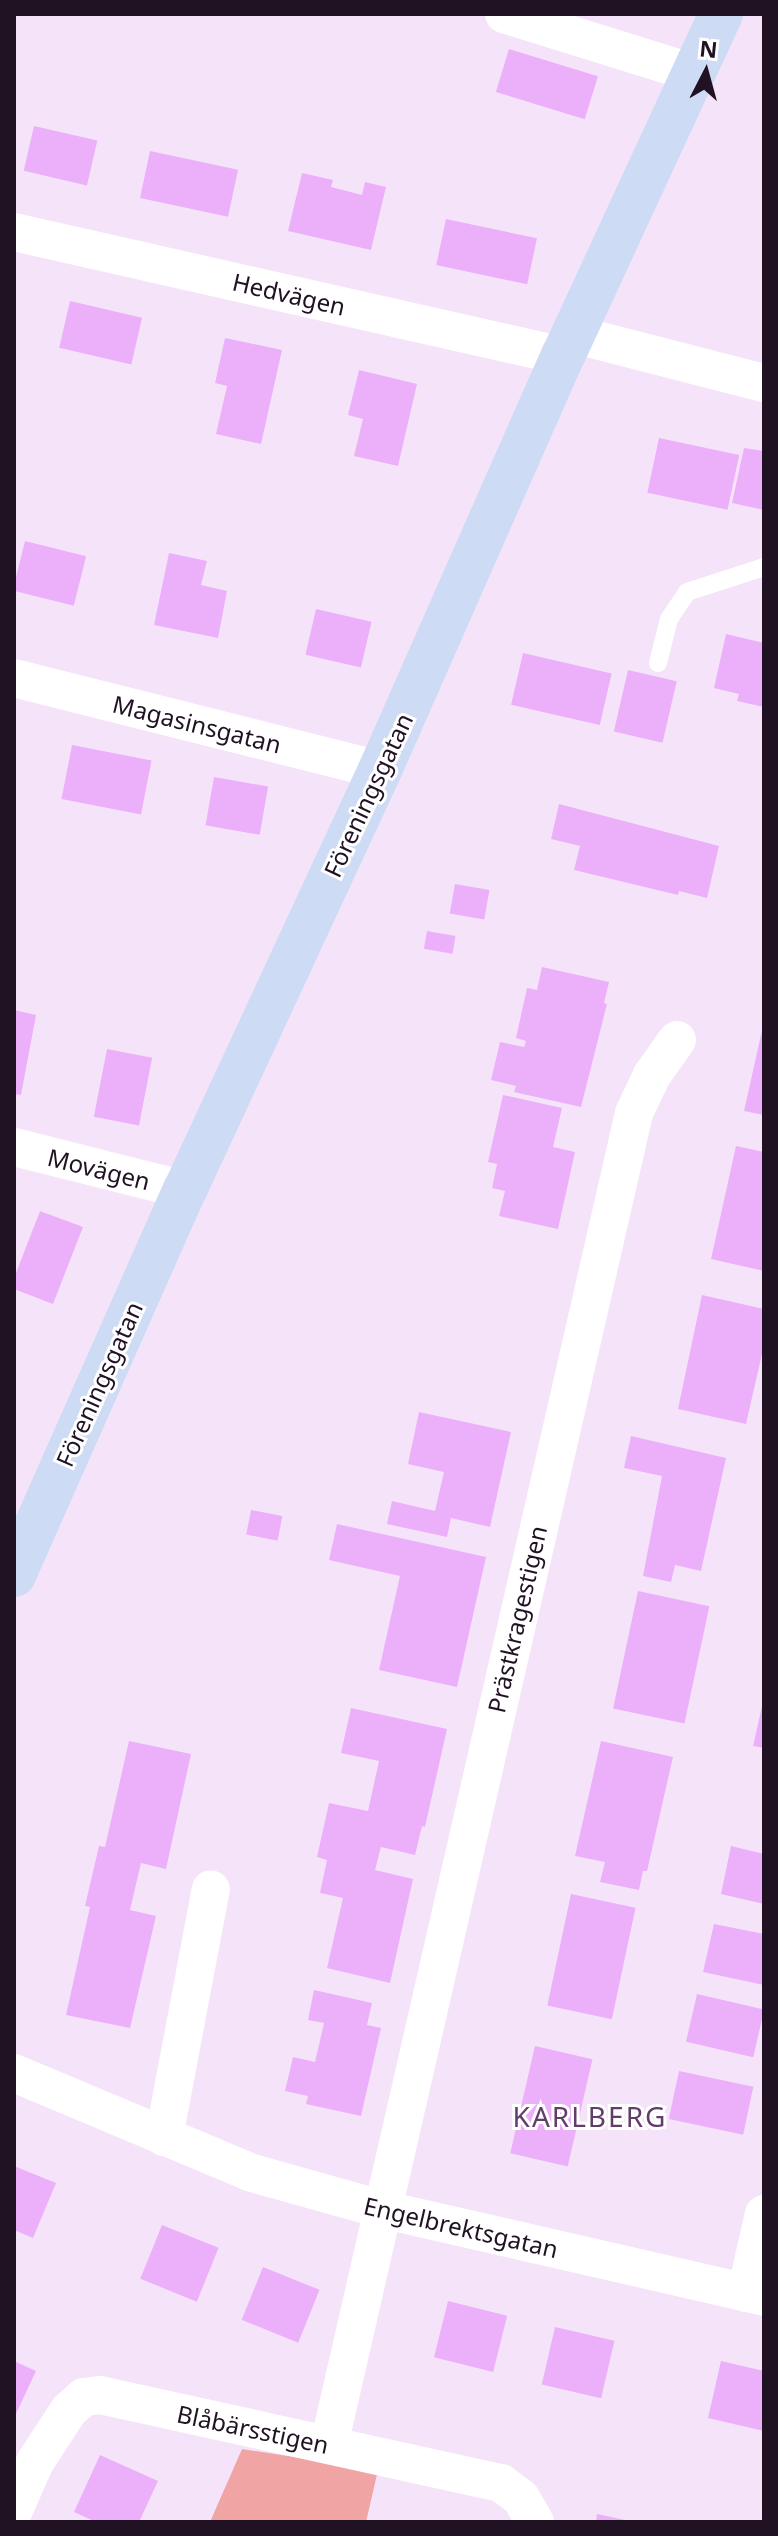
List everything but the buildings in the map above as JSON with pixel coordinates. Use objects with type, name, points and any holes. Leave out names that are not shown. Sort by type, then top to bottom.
[{"type":"street","points":[[504,14],[694,73]]},
{"type":"street","name":"Föreningsgatan","points":[[14,1575],[185,1190],[380,770],[568,345],[721,14]]},
{"type":"street","name":"Hedvägen","points":[[14,232],[764,383]]},
{"type":"street","name":"Magasinsgatan","points":[[14,678],[380,770]]},
{"type":"street","name":"Prästkragestigen","points":[[329,2445],[634,1113],[652,1075],[677,1040]]},
{"type":"street","name":"Movägen","points":[[14,1147],[185,1190]]},
{"type":"street","points":[[164,2137],[211,1889]]},
{"type":"street","name":"Engelbrektsgatan","points":[[14,2073],[249,2172],[381,2209],[755,2295]]},
{"type":"street","points":[[755,2295],[764,2214]]},
{"type":"street","name":"Blåbärsstigen","points":[[14,2510],[50,2436],[69,2410],[84,2397],[100,2395],[501,2483],[521,2498],[535,2522]]},
{"type":"lane","points":[[658,663],[669,619],[687,592],[764,567]]},
{"type":"shaded area","points":[[242,2449],[378,2470],[366,2522],[210,2522]]},
{"type":"district","name":"KARLBERG","points":[[590,2116]]}]
